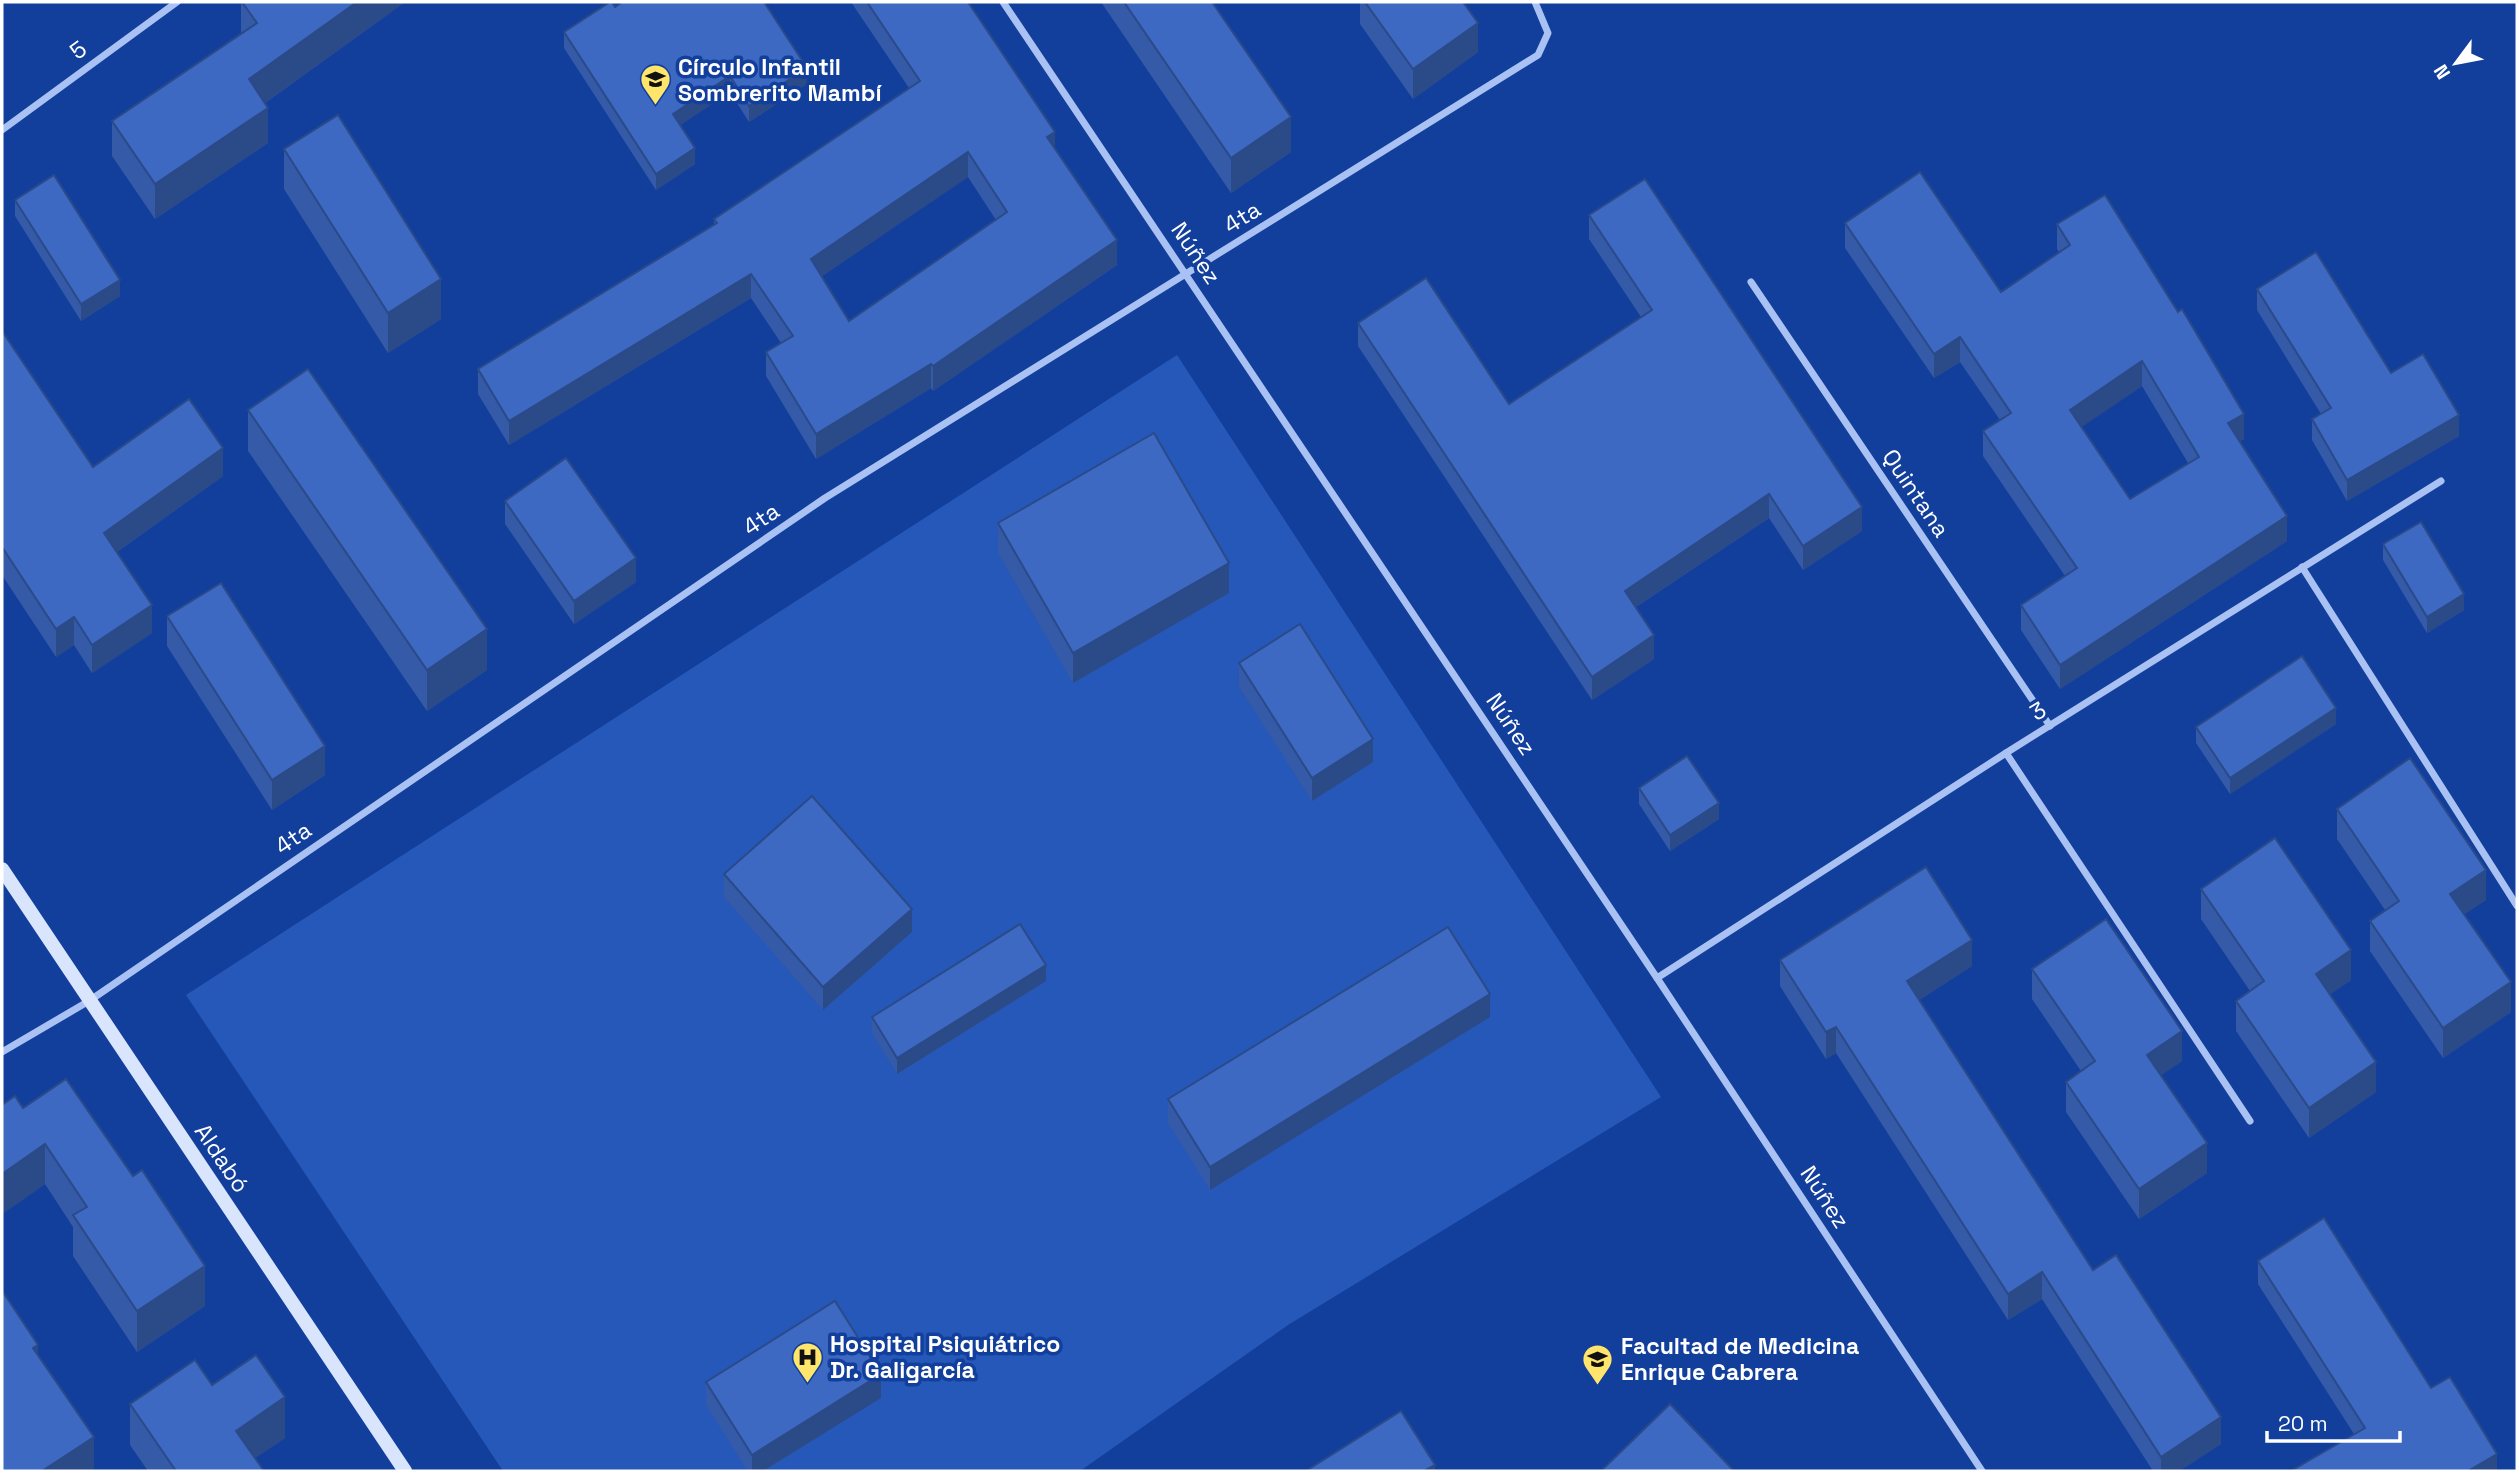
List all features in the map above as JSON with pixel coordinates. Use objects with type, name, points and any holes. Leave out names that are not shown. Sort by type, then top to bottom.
[{"type":"main road","name":"Aldabó","points":[[2,869],[405,1471]]},
{"type":"street","name":"5","points":[[2,130],[177,2]]},
{"type":"street","name":"Núñez","points":[[1003,2],[1188,274],[1982,1471]]},
{"type":"street","name":"4ta","points":[[2,1052],[89,1001],[825,498],[1538,55],[1548,33],[1535,2]]},
{"type":"street","name":"Quintana","points":[[1751,282],[2050,726]]},
{"type":"street","name":"3","points":[[1657,978],[2006,753],[2441,481]]},
{"type":"street","points":[[2302,567],[2517,906]]},
{"type":"street","points":[[2006,753],[2250,1121]]},
{"type":"shaded area","points":[[1177,355],[1661,1097],[1288,1325],[1080,1471],[503,1471],[186,995]]},
{"type":"building","points":[[242,2],[357,2],[249,79],[268,108],[155,184],[112,121],[257,23]]},
{"type":"building","name":"Círculo Infantil Sombrerito Mambí","points":[[610,2],[615,7],[622,2],[764,2],[807,68],[749,106],[730,76],[673,114],[695,148],[656,174],[564,32]]},
{"type":"building","points":[[867,2],[968,2],[1055,132],[1047,137],[1117,240],[933,366],[931,364],[816,434],[766,352],[793,336],[751,274],[509,421],[478,369],[717,223],[714,219],[920,81]],"holes":[[[968,152],[1007,212],[849,321],[811,259]]]},
{"type":"building","points":[[1124,2],[1212,2],[1291,117],[1231,158]]},
{"type":"building","points":[[1365,2],[1463,2],[1478,23],[1413,69]]},
{"type":"building","points":[[338,115],[441,279],[388,313],[284,149]]},
{"type":"building","points":[[1920,172],[2001,292],[2070,245],[2057,224],[2105,195],[2178,312],[2182,309],[2244,414],[2228,423],[2287,516],[2060,665],[2021,605],[2077,568],[1983,431],[2011,413],[1960,337],[1934,354],[1845,223]],"holes":[[[2142,361],[2199,457],[2130,499],[2070,410]]]},
{"type":"building","points":[[54,175],[120,280],[81,304],[15,200]]},
{"type":"building","points":[[1645,179],[1862,507],[1803,546],[1769,494],[1625,591],[1654,635],[1592,677],[1358,323],[1426,278],[1509,404],[1652,310],[1589,215]]},
{"type":"building","points":[[2316,252],[2391,373],[2423,354],[2459,415],[2347,480],[2312,419],[2331,408],[2257,289]]},
{"type":"building","points":[[2,331],[93,467],[189,399],[223,448],[104,533],[152,605],[92,645],[74,617],[56,629],[2,547]]},
{"type":"building","points":[[308,369],[487,629],[427,670],[248,410]]},
{"type":"building","points":[[1154,433],[1229,563],[1073,653],[998,523]]},
{"type":"building","points":[[566,458],[636,558],[574,601],[505,501]]},
{"type":"building","points":[[2421,522],[2464,594],[2427,617],[2383,544]]},
{"type":"building","points":[[221,583],[325,746],[272,780],[167,616]]},
{"type":"building","points":[[1300,624],[1373,739],[1312,778],[1239,663]]},
{"type":"building","points":[[2302,656],[2336,708],[2230,778],[2196,727]]},
{"type":"building","points":[[1687,756],[1719,803],[1670,835],[1639,788]]},
{"type":"building","points":[[2410,758],[2486,870],[2450,894],[2511,982],[2443,1028],[2370,921],[2399,901],[2337,809]]},
{"type":"building","points":[[812,796],[912,909],[823,987],[724,874]]},
{"type":"building","points":[[2275,838],[2351,950],[2316,974],[2376,1062],[2309,1108],[2236,1001],[2264,981],[2201,889]]},
{"type":"building","points":[[1926,867],[1972,940],[1907,981],[2093,1270],[2116,1255],[2221,1417],[2161,1457],[2042,1272],[2008,1294],[1836,1027],[1826,1032],[1780,960]]},
{"type":"building","points":[[2106,919],[2182,1031],[2147,1055],[2207,1143],[2139,1189],[2066,1082],[2095,1061],[2032,969]]},
{"type":"building","points":[[1020,924],[1046,965],[897,1058],[872,1017]]},
{"type":"building","points":[[1448,927],[1490,994],[1210,1167],[1168,1099]]},
{"type":"building","points":[[66,1079],[133,1176],[142,1170],[205,1266],[137,1311],[73,1215],[87,1207],[45,1144],[2,1174],[2,1105],[15,1096],[23,1108]]},
{"type":"building","points":[[2324,1218],[2431,1388],[2450,1377],[2497,1454],[2468,1471],[2291,1471],[2365,1428],[2258,1261]]},
{"type":"building","points":[[3,1292],[38,1345],[33,1348],[94,1437],[42,1471],[2,1471]]},
{"type":"building","points":[[835,1301],[881,1374],[752,1455],[706,1382]]},
{"type":"building","points":[[256,1355],[285,1397],[236,1431],[264,1471],[176,1471],[130,1404],[195,1360],[212,1385]]},
{"type":"building","points":[[1670,1404],[1734,1471],[1601,1471]]},
{"type":"building","points":[[1401,1411],[1435,1465],[1424,1471],[1306,1471]]},
{"type":"place","name":"Círculo Infantil Sombrerito Mambí","points":[[655,107]]},
{"type":"place","name":"Hospital Psiquiátrico Dr. Galigarcía","points":[[807,1384]]},
{"type":"place","name":"Facultad de Medicina Enrique Cabrera","points":[[1598,1386]]}]
